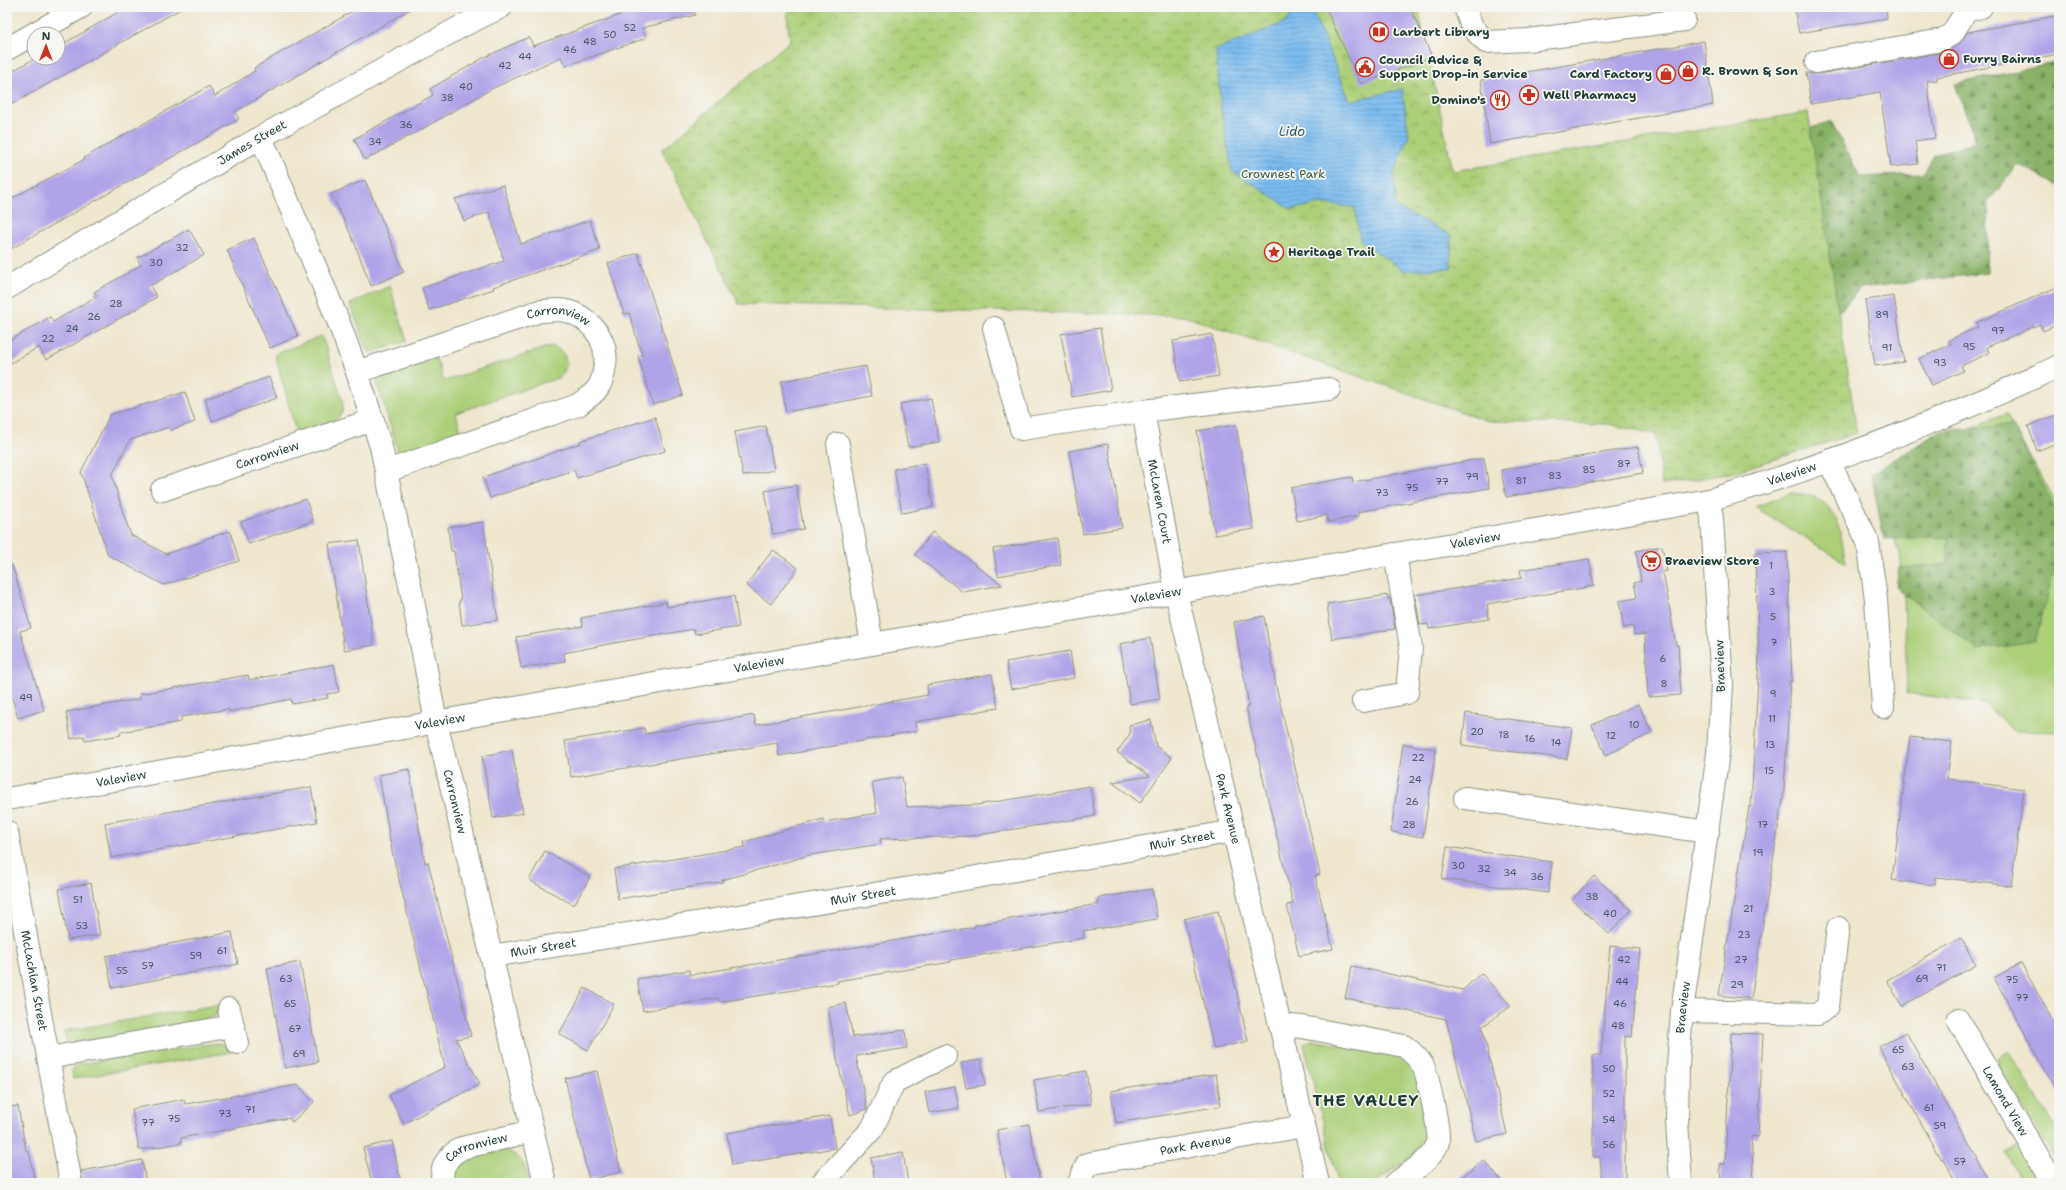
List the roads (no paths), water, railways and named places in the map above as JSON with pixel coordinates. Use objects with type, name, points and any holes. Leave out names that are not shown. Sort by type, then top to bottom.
[{"type":"street","points":[[7,49],[81,7]]},
{"type":"street","name":"James Street","points":[[7,288],[261,137],[462,26],[501,7]]},
{"type":"street","points":[[1465,7],[1472,27],[1486,42],[1528,40],[1684,20],[1682,7]]},
{"type":"street","points":[[1816,62],[1942,40],[1952,34],[1966,11],[1981,7]]},
{"type":"street","name":"Carronview","points":[[261,137],[339,323],[373,420],[387,471],[436,722],[545,1183]]},
{"type":"street","name":"Carronview","points":[[357,372],[540,311],[560,310],[576,315],[592,325],[602,342],[606,358],[604,374],[598,389],[578,405],[387,471]]},
{"type":"street","points":[[994,328],[1021,429],[1143,411],[1329,389]]},
{"type":"street","name":"Valeview","points":[[7,799],[872,644],[1709,500],[1829,461],[2009,390],[2059,366]]},
{"type":"street","name":"McLaren Court","points":[[1143,411],[1176,592]]},
{"type":"street","name":"Carronview","points":[[162,490],[373,420]]},
{"type":"street","points":[[838,444],[872,644]]},
{"type":"street","points":[[1829,461],[1868,542],[1876,599],[1883,708]]},
{"type":"street","name":"Braeview","points":[[1681,1183],[1677,1122],[1682,1011],[1718,753],[1722,685],[1712,518],[1709,500]]},
{"type":"street","points":[[1363,701],[1406,693],[1411,646],[1396,554]]},
{"type":"street","name":"Park Avenue","points":[[1176,592],[1318,1183]]},
{"type":"street","points":[[1465,798],[1708,832]]},
{"type":"street","name":"Muir Street","points":[[492,956],[954,881],[1234,831]]},
{"type":"street","name":"McLachlan Street","points":[[7,832],[71,1183]]},
{"type":"street","points":[[1682,1011],[1818,1014],[1828,1006],[1838,928]]},
{"type":"street","name":"Lamond View","points":[[1958,1020],[2053,1183]]},
{"type":"street","points":[[48,1058],[233,1026]]},
{"type":"street","points":[[1280,1026],[1302,1027],[1404,1046],[1415,1055],[1423,1068],[1437,1128],[1438,1143],[1430,1156],[1396,1183]]},
{"type":"street","points":[[822,1183],[872,1129],[894,1082],[945,1056]]},
{"type":"street","name":"Park Avenue","points":[[1083,1173],[1304,1126]]},
{"type":"street","name":"Carronview","points":[[443,1183],[444,1168],[447,1159],[454,1152],[462,1148],[532,1131]]},
{"type":"water","name":"Lido","points":[[1297,7],[1311,7],[1350,101],[1402,89],[1409,135],[1394,173],[1396,207],[1451,235],[1451,268],[1404,271],[1360,240],[1355,207],[1322,204],[1291,209],[1232,171],[1221,109],[1216,50],[1286,22]]},
{"type":"place","name":"Larbert Library","points":[[1379,32]]},
{"type":"place","name":"Furry Bairns","points":[[1949,59]]},
{"type":"place","name":"Council Advice & Support Drop-in Service","points":[[1365,67]]},
{"type":"place","name":"R. Brown & Son","points":[[1688,71]]},
{"type":"place","name":"Card Factory","points":[[1666,74]]},
{"type":"place","name":"Well Pharmacy","points":[[1529,95]]},
{"type":"place","name":"Domino's","points":[[1500,100]]},
{"type":"place","name":"Heritage Trail","points":[[1274,252]]},
{"type":"place","name":"Braeview Store","points":[[1651,561]]},
{"type":"district","name":"THE VALLEY","points":[[1366,1100]]},
{"type":"park label","name":"Crownest Park","points":[[1283,174]]}]
